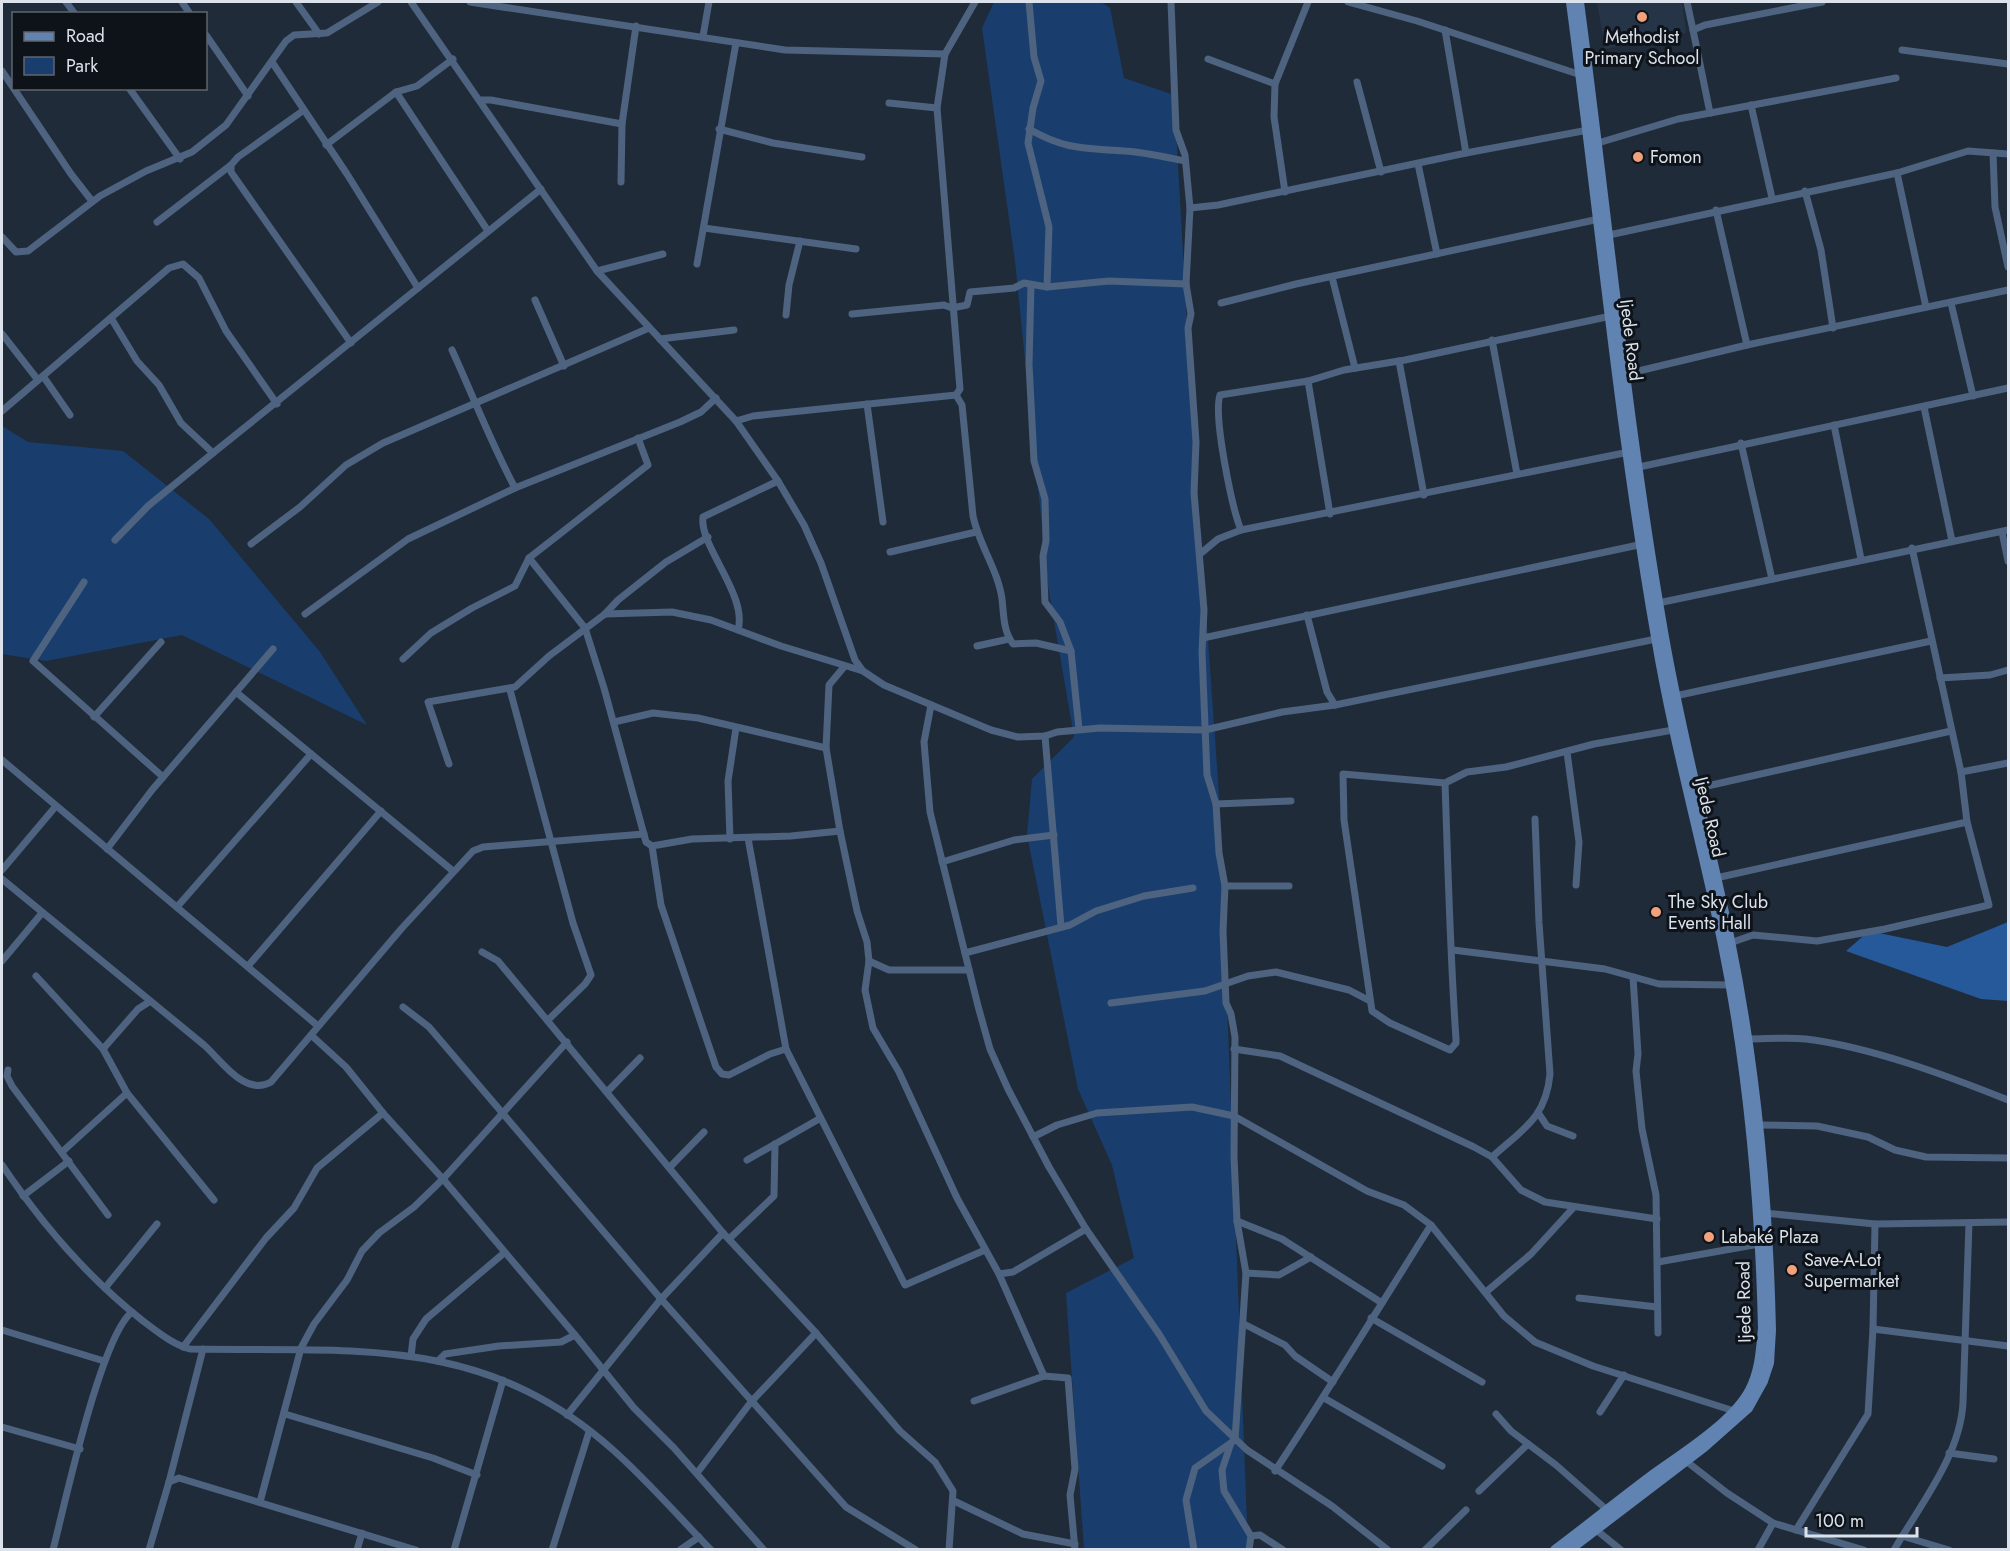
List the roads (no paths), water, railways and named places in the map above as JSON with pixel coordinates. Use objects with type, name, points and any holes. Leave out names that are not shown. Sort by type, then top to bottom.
[{"type":"main road","name":"Ijede Road","points":[[1569,1550],[1686,1461],[1748,1408],[1764,1381],[1771,1330],[1758,1125],[1746,1039],[1730,943],[1694,789],[1629,452],[1571,2]]},
{"type":"main road","name":"Ijede Road","points":[[1555,1550],[1734,1411],[1749,1393],[1760,1361],[1763,1328],[1750,1124],[1730,985],[1673,730],[1656,639],[1639,467],[1579,2]]},
{"type":"street","points":[[296,2],[319,34]]},
{"type":"street","points":[[2,237],[16,252],[28,251],[63,227],[92,201],[146,171],[180,159],[226,125],[249,96],[286,41],[294,35],[327,33],[378,2]]},
{"type":"street","points":[[411,2],[453,59],[597,272],[736,421],[778,481],[804,525],[821,563],[855,660],[863,671],[884,685],[991,730],[1018,737],[1045,736],[1079,729],[1205,730],[1282,712],[1335,705],[1656,639]]},
{"type":"street","points":[[470,2],[506,4],[785,50],[945,54]]},
{"type":"street","points":[[703,36],[709,2]]},
{"type":"street","points":[[956,395],[962,385],[952,308],[937,108],[945,54],[975,2]]},
{"type":"street","points":[[1029,2],[1035,63],[1041,81],[1029,129],[1028,143],[1049,227],[1047,287]]},
{"type":"street","points":[[1171,2],[1176,130],[1185,161],[1190,208],[1186,284],[1191,310],[1188,328],[1194,393],[1194,493],[1204,610],[1207,775],[1216,804],[1219,853],[1225,886],[1223,931],[1226,1003],[1234,1024],[1237,1221],[1246,1273],[1244,1324],[1233,1441],[1222,1470],[1224,1491],[1251,1536],[1249,1550]]},
{"type":"street","points":[[1285,192],[1274,117],[1275,84],[1308,2]]},
{"type":"street","points":[[1348,2],[1376,5],[1518,56],[1581,75]]},
{"type":"street","points":[[1687,2],[1710,113]]},
{"type":"street","points":[[1693,30],[1782,5],[1822,2]]},
{"type":"street","points":[[621,182],[622,123],[636,26]]},
{"type":"street","points":[[1445,30],[1466,153]]},
{"type":"street","points":[[207,36],[249,96]]},
{"type":"street","points":[[697,264],[736,43]]},
{"type":"street","points":[[1902,50],[2008,64]]},
{"type":"street","points":[[1208,58],[1275,84]]},
{"type":"street","points":[[326,145],[396,92],[417,86],[453,59]]},
{"type":"street","points":[[272,62],[347,174],[418,288]]},
{"type":"street","points":[[2,71],[12,86]]},
{"type":"street","points":[[1598,143],[1678,119],[1896,78]]},
{"type":"street","points":[[1358,82],[1381,172]]},
{"type":"street","points":[[15,90],[71,174],[92,201]]},
{"type":"street","points":[[130,90],[180,159]]},
{"type":"street","points":[[396,92],[489,231]]},
{"type":"street","points":[[481,100],[622,123]]},
{"type":"street","points":[[889,104],[937,108]]},
{"type":"street","points":[[1751,105],[1772,198]]},
{"type":"street","points":[[157,222],[304,110]]},
{"type":"street","points":[[719,129],[773,143],[862,157]]},
{"type":"street","points":[[1029,129],[1058,144],[1104,152],[1131,152],[1185,161]]},
{"type":"street","points":[[1190,208],[1285,192],[1466,153],[1588,130]]},
{"type":"street","points":[[1609,235],[1716,210],[1897,173],[1968,151],[2008,154]]},
{"type":"street","points":[[1993,153],[1995,207],[2008,267]]},
{"type":"street","points":[[1418,164],[1437,254]]},
{"type":"street","points":[[231,165],[231,172],[351,343]]},
{"type":"street","points":[[1897,173],[1926,307]]},
{"type":"street","points":[[116,540],[148,506],[542,189]]},
{"type":"street","points":[[1805,191],[1821,250],[1833,328]]},
{"type":"street","points":[[1716,210],[1747,345]]},
{"type":"street","points":[[1221,303],[1599,219]]},
{"type":"street","points":[[704,228],[856,249]]},
{"type":"street","points":[[786,315],[789,285],[800,241]]},
{"type":"street","points":[[597,272],[663,254]]},
{"type":"street","points":[[2,411],[169,268],[183,264],[199,278],[226,332],[277,404]]},
{"type":"street","points":[[1332,277],[1355,368]]},
{"type":"street","points":[[852,314],[944,305],[952,308],[967,305],[970,292],[1014,288],[1024,283],[1047,287],[1109,281],[1186,284]]},
{"type":"street","points":[[1031,285],[1029,364],[1034,461],[1045,499],[1046,542],[1043,556],[1046,603],[1060,622],[1071,651],[1079,729]]},
{"type":"street","points":[[1626,374],[1747,345],[2008,290]]},
{"type":"street","points":[[535,300],[564,366]]},
{"type":"street","points":[[1952,303],[1973,396]]},
{"type":"street","points":[[1241,530],[1227,476],[1219,414],[1220,395],[1308,381],[1355,368],[1399,361],[1611,316]]},
{"type":"street","points":[[111,318],[137,361],[159,385],[181,423],[213,453]]},
{"type":"street","points":[[251,544],[300,507],[346,465],[383,442],[649,328]]},
{"type":"street","points":[[660,339],[734,330]]},
{"type":"street","points":[[2,334],[70,415]]},
{"type":"street","points":[[1492,340],[1517,474]]},
{"type":"street","points":[[452,350],[476,402],[492,445],[514,488]]},
{"type":"street","points":[[1399,361],[1424,495]]},
{"type":"street","points":[[1308,381],[1330,514]]},
{"type":"street","points":[[1639,467],[1742,443],[2008,388]]},
{"type":"street","points":[[736,421],[753,416],[956,395]]},
{"type":"street","points":[[956,395],[962,405],[976,532],[998,584],[1006,635],[1013,644],[1036,644],[1071,651]]},
{"type":"street","points":[[305,614],[408,539],[514,488],[701,412],[716,398]]},
{"type":"street","points":[[867,404],[883,522]]},
{"type":"street","points":[[1924,407],[1952,541]]},
{"type":"street","points":[[1834,425],[1861,559]]},
{"type":"street","points":[[403,659],[431,633],[515,586],[529,558],[648,465],[638,438]]},
{"type":"street","points":[[1742,443],[1772,579]]},
{"type":"street","points":[[1200,554],[1218,539],[1241,530],[1330,514],[1629,452]]},
{"type":"street","points":[[738,630],[741,620],[735,599],[708,537],[703,517],[778,481]]},
{"type":"street","points":[[1658,603],[1912,548],[2005,531],[2008,561]]},
{"type":"street","points":[[890,552],[976,532]]},
{"type":"street","points":[[449,764],[428,702],[510,690],[666,562],[708,537]]},
{"type":"street","points":[[1203,638],[1645,544]]},
{"type":"street","points":[[1730,943],[1753,935],[1817,940],[1885,930],[1989,905],[1967,822],[1961,772],[1912,548]]},
{"type":"street","points":[[529,558],[585,628],[614,722],[646,842],[652,846],[692,839],[748,838],[840,831]]},
{"type":"street","points":[[84,582],[33,657],[33,661],[163,777]]},
{"type":"street","points":[[605,614],[672,612],[711,620],[844,668],[863,671]]},
{"type":"street","points":[[1307,615],[1327,692],[1335,705]]},
{"type":"street","points":[[977,646],[1009,639]]},
{"type":"street","points":[[1675,696],[1931,641]]},
{"type":"street","points":[[94,717],[161,642]]},
{"type":"street","points":[[107,849],[163,777],[273,649]]},
{"type":"street","points":[[844,668],[829,685],[826,748],[840,831],[857,911],[867,942],[868,962],[865,990],[873,1028],[899,1072],[957,1198],[999,1274],[1044,1376]]},
{"type":"street","points":[[1940,678],[1990,675],[2008,670]]},
{"type":"street","points":[[510,690],[573,923],[591,975],[585,984],[549,1019]]},
{"type":"street","points":[[236,692],[453,871]]},
{"type":"street","points":[[931,705],[924,742],[925,776],[930,812],[990,1049],[1033,1137],[1086,1229],[1160,1334],[1206,1411],[1233,1441],[1275,1471],[1332,1506],[1389,1550]]},
{"type":"street","points":[[614,722],[653,713],[698,718],[826,748]]},
{"type":"street","points":[[730,838],[728,781],[736,728]]},
{"type":"street","points":[[1446,783],[1447,895],[1453,950],[1456,1043],[1450,1050],[1390,1023],[1372,1011],[1344,820],[1342,774],[1446,783],[1467,772],[1506,767],[1673,730]]},
{"type":"street","points":[[1694,789],[1951,731]]},
{"type":"street","points":[[1045,736],[1061,926]]},
{"type":"street","points":[[1567,752],[1579,842],[1576,885]]},
{"type":"street","points":[[177,907],[311,754]]},
{"type":"street","points":[[2,760],[318,1026]]},
{"type":"street","points":[[1961,772],[2008,763]]},
{"type":"street","points":[[1216,804],[1291,801]]},
{"type":"street","points":[[2,870],[56,807]]},
{"type":"street","points":[[248,966],[381,811]]},
{"type":"street","points":[[1492,1157],[1539,1114],[1548,1090],[1550,1074],[1535,819]]},
{"type":"street","points":[[1716,878],[1967,822]]},
{"type":"street","points":[[2,879],[204,1046],[234,1075],[255,1087],[263,1087],[271,1082],[470,853],[483,847],[551,839],[644,834]]},
{"type":"street","points":[[942,862],[1014,840],[1054,835]]},
{"type":"street","points":[[748,838],[786,1049],[904,1285],[986,1250]]},
{"type":"street","points":[[652,846],[662,905],[716,1067],[722,1074],[729,1076],[770,1054],[786,1049]]},
{"type":"street","points":[[1225,886],[1289,886]]},
{"type":"street","points":[[965,953],[1070,925],[1096,911],[1144,896],[1193,888]]},
{"type":"street","points":[[2,961],[42,913]]},
{"type":"street","points":[[1453,950],[1605,969],[1659,984],[1730,985]]},
{"type":"street","points":[[482,952],[498,961],[549,1019],[723,1233],[816,1333],[900,1431],[935,1462],[949,1481],[954,1501],[949,1550]]},
{"type":"street","points":[[868,962],[889,970],[969,970]]},
{"type":"street","points":[[1111,1003],[1205,991],[1259,973],[1276,972],[1349,990],[1370,1001]]},
{"type":"street","points":[[36,976],[103,1049],[127,1093],[214,1200]]},
{"type":"street","points":[[1633,977],[1638,1054],[1636,1071],[1642,1129],[1656,1195],[1658,1333]]},
{"type":"street","points":[[103,1049],[138,1009],[149,1002]]},
{"type":"street","points":[[403,1007],[429,1027],[751,1402],[846,1508],[916,1550]]},
{"type":"street","points":[[311,1035],[346,1067],[575,1335],[634,1408],[697,1473],[764,1550]]},
{"type":"street","points":[[1746,1039],[1805,1039],[1853,1049],[1968,1084],[2008,1100]]},
{"type":"street","points":[[260,1502],[301,1348],[314,1324],[347,1280],[369,1242],[414,1207],[443,1179],[502,1110],[567,1042]]},
{"type":"street","points":[[1234,1049],[1280,1056],[1492,1157],[1521,1190],[1545,1202],[1657,1219]]},
{"type":"street","points":[[607,1092],[640,1058]]},
{"type":"street","points":[[8,1071],[8,1080],[108,1215]]},
{"type":"street","points":[[62,1152],[127,1093]]},
{"type":"street","points":[[1033,1137],[1057,1125],[1097,1113],[1192,1107],[1234,1116],[1367,1191],[1404,1205],[1431,1225],[1515,1326],[1545,1348],[1734,1411]]},
{"type":"street","points":[[183,1347],[267,1238],[294,1208],[317,1168],[383,1113]]},
{"type":"street","points":[[1539,1114],[1547,1126],[1573,1136]]},
{"type":"street","points":[[747,1160],[819,1119]]},
{"type":"street","points":[[1758,1125],[1817,1126],[1868,1137],[1895,1150],[1926,1157],[2008,1158]]},
{"type":"street","points":[[670,1167],[704,1132]]},
{"type":"street","points":[[729,1239],[774,1196],[775,1144]]},
{"type":"street","points":[[23,1196],[69,1161]]},
{"type":"street","points":[[2,1164],[23,1196],[77,1260],[132,1312],[183,1347],[203,1349],[301,1348],[387,1352],[468,1367],[503,1380],[544,1400],[589,1432],[639,1474],[711,1550]]},
{"type":"street","points":[[1485,1292],[1535,1249],[1574,1208]]},
{"type":"street","points":[[1764,1213],[1875,1224],[2008,1222]]},
{"type":"street","points":[[1237,1221],[1282,1239],[1382,1303]]},
{"type":"street","points":[[1894,1550],[1949,1453],[1962,1420],[1969,1223]]},
{"type":"street","points":[[105,1288],[157,1224]]},
{"type":"street","points":[[1796,1530],[1868,1414],[1873,1329],[1875,1224]]},
{"type":"street","points":[[1275,1471],[1324,1398],[1371,1318],[1431,1225]]},
{"type":"street","points":[[999,1274],[1013,1272],[1086,1229]]},
{"type":"street","points":[[567,1415],[662,1299],[723,1233]]},
{"type":"street","points":[[1658,1262],[1759,1244]]},
{"type":"street","points":[[411,1356],[413,1339],[426,1319],[504,1253]]},
{"type":"street","points":[[1246,1273],[1280,1275],[1311,1257]]},
{"type":"street","points":[[1579,1298],[1657,1307]]},
{"type":"street","points":[[53,1550],[104,1361],[120,1325],[132,1312]]},
{"type":"street","points":[[1371,1318],[1482,1382]]},
{"type":"street","points":[[1244,1324],[1286,1345],[1295,1356],[1333,1382]]},
{"type":"street","points":[[1873,1329],[2008,1346]]},
{"type":"street","points":[[2,1330],[104,1361]]},
{"type":"street","points":[[697,1473],[751,1402],[816,1333]]},
{"type":"street","points":[[438,1360],[445,1354],[499,1346],[561,1342],[575,1335]]},
{"type":"street","points":[[149,1550],[203,1349]]},
{"type":"street","points":[[1600,1412],[1624,1375]]},
{"type":"street","points":[[954,1501],[1023,1534],[1075,1547],[1071,1495],[1075,1469],[1067,1376],[1044,1376],[974,1401]]},
{"type":"street","points":[[454,1550],[503,1380]]},
{"type":"street","points":[[1324,1398],[1442,1466]]},
{"type":"street","points":[[285,1414],[433,1458],[477,1475]]},
{"type":"street","points":[[1496,1414],[1607,1510]]},
{"type":"street","points":[[2,1427],[80,1449]]},
{"type":"street","points":[[552,1550],[589,1432]]},
{"type":"street","points":[[1194,1550],[1186,1500],[1195,1468],[1233,1441]]},
{"type":"street","points":[[1479,1491],[1528,1444]]},
{"type":"street","points":[[1949,1453],[1994,1459]]},
{"type":"street","points":[[1686,1461],[1727,1493],[1773,1523],[1860,1549]]},
{"type":"street","points":[[169,1482],[179,1478],[416,1550]]},
{"type":"street","points":[[1425,1550],[1466,1510]]},
{"type":"street","points":[[1758,1550],[1773,1523]]},
{"type":"street","points":[[1595,1529],[1621,1550]]},
{"type":"street","points":[[357,1550],[362,1533]]},
{"type":"street","points":[[1251,1536],[1260,1535],[1283,1550]]},
{"type":"street","points":[[1902,1536],[1949,1550]]},
{"type":"street","points":[[680,1550],[699,1538]]},
{"type":"place","name":"Methodist Primary School","points":[[1642,17]]},
{"type":"place","name":"Fomon","points":[[1638,157]]},
{"type":"place","name":"The Sky Club Events Hall","points":[[1656,912]]},
{"type":"place","name":"Labaké Plaza","points":[[1709,1237]]},
{"type":"place","name":"Save-A-Lot Supermarket","points":[[1792,1270]]}]
